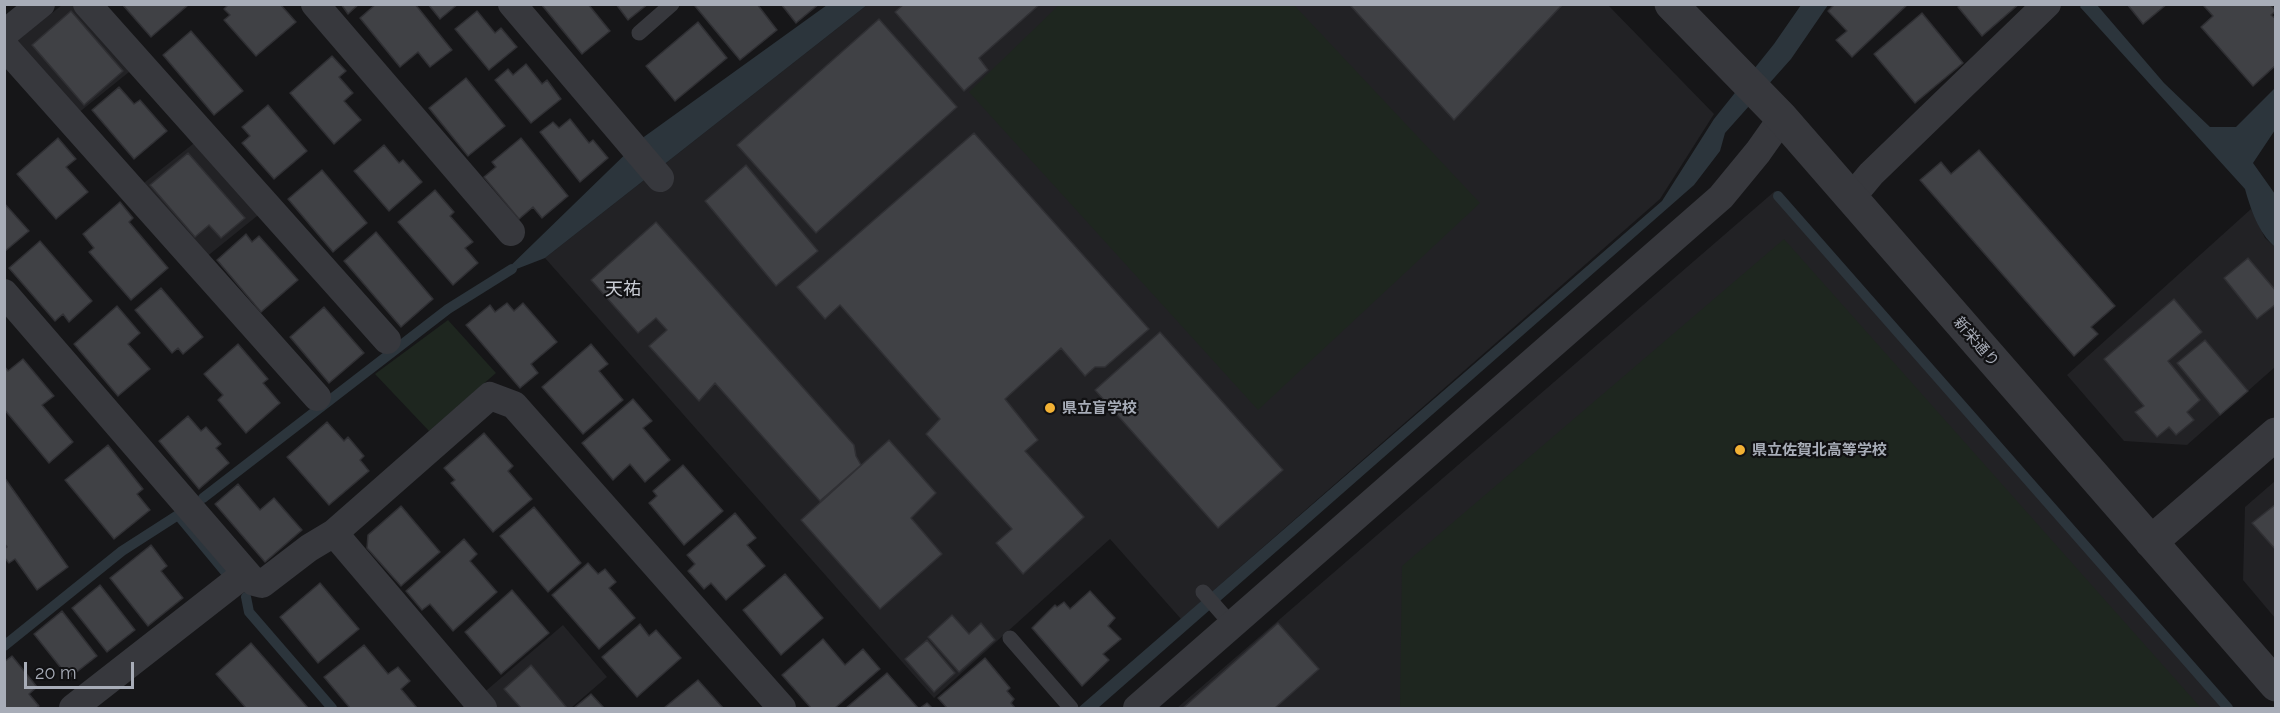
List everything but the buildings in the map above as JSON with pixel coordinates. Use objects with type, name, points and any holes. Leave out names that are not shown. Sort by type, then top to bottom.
[{"type":"street","points":[[4,34],[41,4]]},
{"type":"street","points":[[87,4],[387,340]]},
{"type":"street","points":[[315,4],[511,232]]},
{"type":"street","points":[[512,4],[660,178]]},
{"type":"street","name":"新栄通り","points":[[1671,4],[1782,118],[2276,685]]},
{"type":"street","points":[[1851,198],[1871,174],[2047,4]]},
{"type":"street","points":[[4,46],[317,398]]},
{"type":"street","points":[[1137,708],[1226,618],[1721,197],[1782,118]]},
{"type":"street","points":[[4,293],[246,573],[254,582],[262,584],[309,548],[334,533],[490,396],[514,405],[782,708]]},
{"type":"street","points":[[2151,542],[2276,434]]},
{"type":"street","points":[[334,533],[483,708]]},
{"type":"street","points":[[73,708],[246,573]]},
{"type":"lane","points":[[639,33],[672,4]]},
{"type":"lane","points":[[1203,592],[1226,618]]},
{"type":"lane","points":[[1010,638],[1068,706]]},
{"type":"shaded area","points":[[1060,4],[1294,5],[1480,203],[1258,410],[969,92]]},
{"type":"shaded area","points":[[2082,4],[2097,5],[2164,83],[2210,127],[2236,127],[2275,88],[2275,130],[2253,163],[2275,194],[2275,247],[2260,228],[2245,189],[2080,7]]},
{"type":"shaded area","points":[[62,5],[79,5],[134,68],[77,114],[14,43]]},
{"type":"shaded area","points":[[827,5],[867,5],[545,258],[501,275],[641,139]]},
{"type":"shaded area","name":"県立盲学校","points":[[867,5],[1608,5],[1714,114],[1660,199],[1181,619],[1110,539],[934,698],[545,258]]},
{"type":"shaded area","points":[[1801,5],[1828,5],[1791,59],[1725,133],[1720,151],[1694,185],[1098,708],[1078,708],[1662,201],[1714,119],[1774,44]]},
{"type":"shaded area","points":[[198,140],[262,212],[205,258],[140,186]]},
{"type":"shaded area","name":"県立佐賀北高等学校","points":[[1775,191],[2231,708],[1177,708]]},
{"type":"shaded area","points":[[2251,209],[2265,238],[2275,247],[2275,367],[2187,445],[2124,441],[2067,375]]},
{"type":"shaded area","name":"県立佐賀北高等学校","points":[[1784,239],[2201,708],[1402,708],[1400,706],[1402,566]]},
{"type":"shaded area","points":[[448,320],[496,373],[429,431],[375,374]]},
{"type":"shaded area","points":[[2275,481],[2275,618],[2243,580],[2245,507]]},
{"type":"shaded area","points":[[563,625],[607,677],[571,708],[492,708],[481,695]]},
{"type":"waterway","points":[[1778,196],[2228,708]]},
{"type":"waterway","points":[[203,498],[448,309],[512,269]]},
{"type":"waterway","points":[[4,646],[122,551],[178,515],[227,574]]},
{"type":"waterway","points":[[246,597],[249,612],[332,708]]},
{"type":"place","name":"県立盲学校","points":[[1050,408]]},
{"type":"place","name":"県立佐賀北高等学校","points":[[1740,450]]},
{"type":"district","name":"天祐","points":[[623,290]]}]
